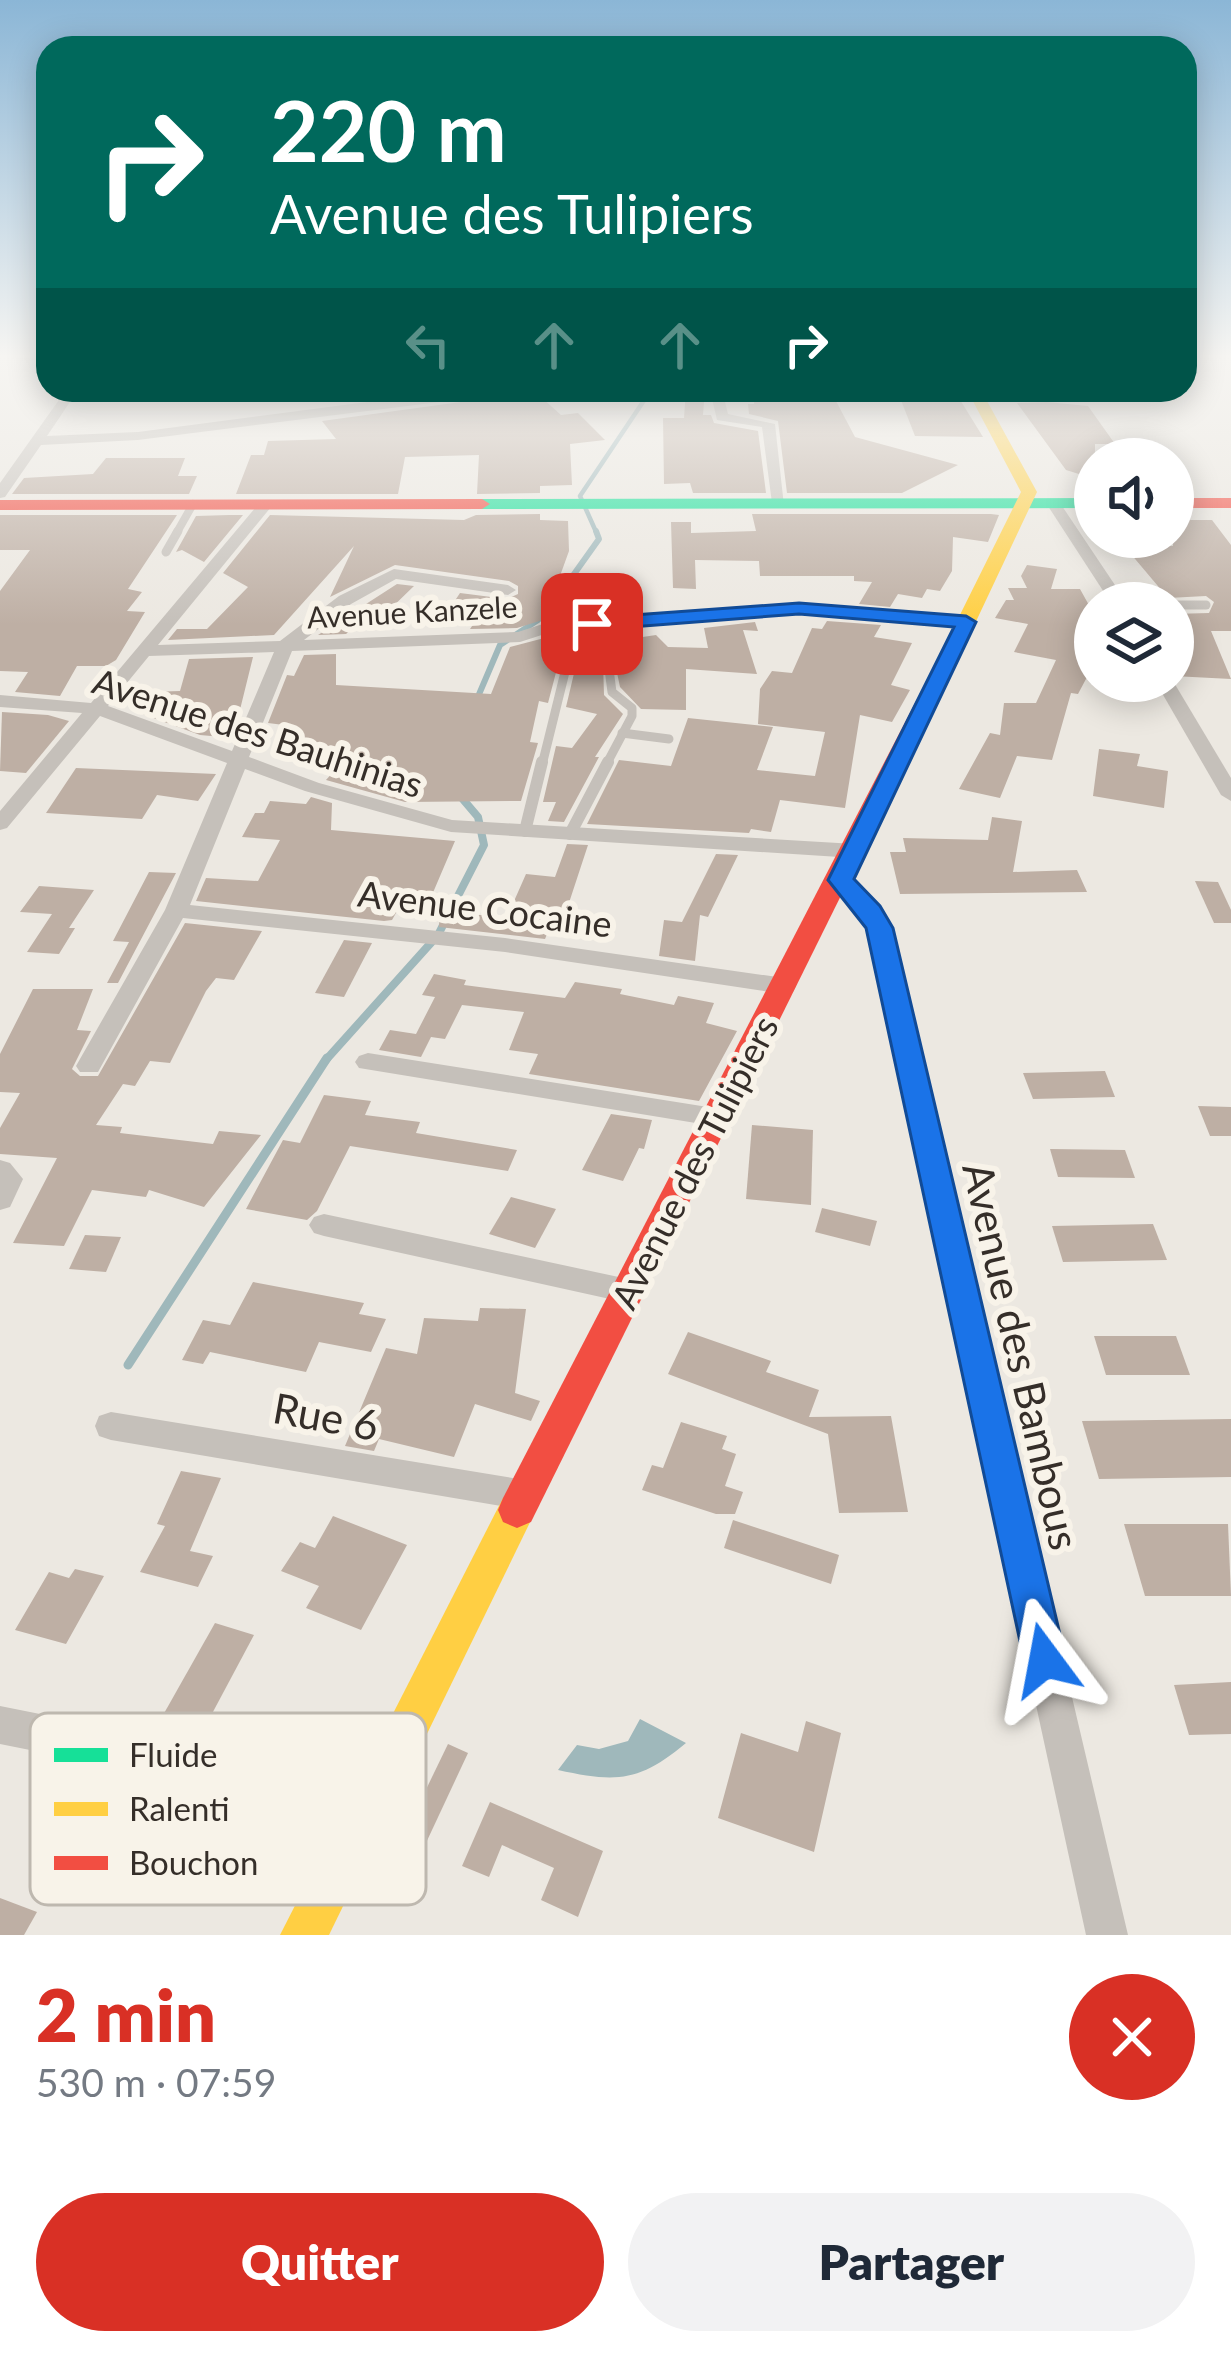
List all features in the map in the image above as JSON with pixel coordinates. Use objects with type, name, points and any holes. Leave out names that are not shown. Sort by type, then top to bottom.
[{"type":"street","points":[[0,494],[36,444]]},
{"type":"street","points":[[771,444],[778,503]]},
{"type":"street","points":[[1004,444],[1028,487],[1023,503]]},
{"type":"street","name":"Avenue des Tulipiers","points":[[416,1713],[714,1117],[848,866],[1023,503]]},
{"type":"street","points":[[1053,503],[1105,582]]},
{"type":"street","points":[[0,505],[1074,503]]},
{"type":"street","points":[[1194,503],[1231,503]]},
{"type":"street","points":[[0,824],[266,504]]},
{"type":"street","points":[[89,1066],[176,910],[286,645],[345,599],[394,574],[508,590]]},
{"type":"street","name":"Avenue Kanzele","points":[[147,651],[516,637],[550,627],[799,608],[966,622]]},
{"type":"street","name":"Avenue des Bauhinias","points":[[0,701],[100,709],[379,808],[475,830],[570,834],[848,866]]},
{"type":"street","points":[[1176,702],[1231,795]]},
{"type":"street","name":"Avenue des Bambous","points":[[848,866],[879,928],[1107,1935]]},
{"type":"street","name":"Avenue Cocaine","points":[[176,910],[438,936],[784,986]]},
{"type":"street","points":[[368,1062],[714,1117]]},
{"type":"street","points":[[0,1170],[9,1180],[0,1199]]},
{"type":"street","points":[[324,1225],[628,1291]]},
{"type":"street","name":"Rue 6","points":[[111,1426],[525,1495]]},
{"type":"street","points":[[0,1725],[30,1731]]},
{"type":"street","name":"Avenue des Tulipiers","points":[[304,1935],[319,1905]]},
{"type":"lane","points":[[166,552],[193,504]]},
{"type":"lane","points":[[1194,605],[1206,605]]},
{"type":"lane","points":[[515,831],[567,664]]},
{"type":"lane","points":[[570,834],[632,708],[612,692],[609,669]]},
{"type":"lane","points":[[622,733],[669,739]]},
{"type":"water","points":[[640,1719],[686,1743],[654,1766],[626,1776],[596,1777],[558,1770],[577,1745],[599,1749],[628,1741]]},
{"type":"building","points":[[267,444],[570,444],[572,485],[540,486],[540,493],[477,494],[479,455],[405,457],[398,494],[236,494],[251,455],[264,455]]},
{"type":"building","points":[[663,444],[760,444],[766,493],[693,493],[690,483],[664,484]]},
{"type":"building","points":[[781,444],[882,444],[958,465],[902,493],[787,493]]},
{"type":"building","points":[[1047,444],[1074,444],[1074,472],[1066,470]]},
{"type":"building","points":[[106,458],[185,458],[178,476],[197,476],[189,494],[12,494],[24,478],[93,474]]},
{"type":"building","points":[[540,514],[540,520],[568,521],[569,551],[556,587],[613,589],[608,613],[549,618],[517,628],[470,629],[483,610],[454,602],[460,593],[507,599],[518,594],[518,586],[395,565],[330,597],[354,546],[274,635],[168,640],[177,629],[207,629],[248,587],[223,573],[270,515],[464,520],[476,515]]},
{"type":"building","points":[[752,514],[999,515],[988,542],[953,537],[952,571],[940,591],[927,589],[922,598],[898,594],[890,607],[859,604],[872,582],[854,581],[854,576],[760,576],[759,561],[695,560],[696,589],[673,588],[671,522],[691,522],[691,533],[756,531]]},
{"type":"building","points":[[0,515],[177,515],[128,589],[142,592],[127,611],[145,612],[116,660],[106,666],[77,666],[60,696],[15,692],[28,672],[0,671],[0,591],[30,550],[0,550]]},
{"type":"building","points":[[243,515],[204,562],[182,550],[176,552],[196,516]]},
{"type":"building","points":[[1194,520],[1212,520],[1231,545],[1231,631],[1211,631],[1231,679],[1194,677],[1194,613],[1209,613],[1214,602],[1206,596],[1194,597],[1194,582],[1155,582],[1134,558],[1194,558]]},
{"type":"building","points":[[1027,565],[1057,569],[1051,589],[1074,589],[1074,693],[1052,760],[1017,756],[1000,798],[959,789],[990,733],[1000,735],[1004,703],[1036,703],[1056,660],[1014,652],[1028,624],[995,618],[1006,600],[1014,600],[1008,588],[1027,588],[1021,576]]},
{"type":"building","points":[[397,584],[414,586],[383,616],[368,614],[346,634],[318,635]]},
{"type":"building","points":[[827,621],[881,625],[874,637],[912,643],[891,685],[910,690],[892,722],[860,715],[845,808],[780,800],[771,832],[587,824],[619,760],[671,766],[688,718],[773,727],[757,770],[815,776],[825,732],[758,724],[760,689],[772,671],[792,673],[812,628],[822,629]]},
{"type":"building","points":[[755,622],[758,631],[743,630],[757,674],[686,669],[686,710],[641,709],[620,687],[615,663],[603,663],[604,695],[623,714],[595,757],[599,757],[564,822],[548,821],[556,802],[543,802],[556,746],[572,748],[597,714],[566,707],[576,665],[570,656],[559,661],[548,703],[539,701],[530,742],[538,743],[521,801],[405,802],[326,780],[346,758],[329,755],[334,749],[279,743],[292,726],[268,723],[287,675],[294,676],[304,655],[336,654],[336,685],[491,694],[510,647],[552,636],[615,633],[616,641],[656,635],[668,647],[708,648],[704,628]]},
{"type":"building","points":[[253,657],[233,738],[200,735],[140,713],[149,692],[180,691],[189,659]]},
{"type":"building","points":[[2,712],[69,721],[26,773],[0,771]]},
{"type":"building","points":[[1099,749],[1140,754],[1137,766],[1168,771],[1164,808],[1093,796]]},
{"type":"building","points":[[76,768],[216,774],[198,801],[157,795],[142,819],[46,813]]},
{"type":"building","points":[[311,797],[332,803],[331,830],[455,841],[426,909],[400,906],[392,920],[384,921],[196,901],[206,878],[258,881],[280,840],[242,837],[255,813],[264,813],[270,801],[306,804]]},
{"type":"building","points":[[992,817],[1022,821],[1013,872],[1077,870],[1087,892],[900,894],[890,852],[906,852],[903,838],[988,840]]},
{"type":"building","points":[[567,844],[588,845],[563,921],[553,920],[545,939],[439,927],[440,912],[507,917],[526,874],[555,877]]},
{"type":"building","points":[[716,854],[738,855],[708,917],[700,915],[695,961],[659,956],[664,920],[682,922]]},
{"type":"building","points":[[149,872],[176,873],[118,983],[107,983],[129,942],[113,941]]},
{"type":"building","points":[[1195,881],[1218,882],[1231,910],[1231,923],[1214,923]]},
{"type":"building","points":[[39,886],[94,890],[69,928],[75,928],[59,954],[27,952],[52,914],[20,912]]},
{"type":"building","points":[[185,923],[262,931],[234,980],[216,978],[206,991],[170,1063],[150,1061],[135,1086],[123,1084],[96,1125],[122,1127],[120,1133],[213,1144],[219,1131],[261,1135],[204,1207],[149,1190],[146,1197],[92,1190],[64,1246],[13,1243],[57,1158],[0,1154],[0,1128],[20,1093],[0,1092],[0,1054],[33,989],[93,989],[77,1030],[91,1031],[72,1069],[80,1076],[98,1076]]},
{"type":"building","points":[[344,940],[372,943],[344,997],[315,993]]},
{"type":"building","points":[[434,974],[466,980],[464,985],[565,998],[575,982],[622,989],[620,994],[674,1005],[678,996],[714,1003],[706,1023],[737,1031],[699,1101],[529,1074],[538,1054],[509,1050],[524,1012],[462,1005],[445,1039],[431,1037],[421,1057],[379,1050],[390,1030],[416,1034],[435,997],[422,995]]},
{"type":"building","points":[[1105,1071],[1115,1097],[1033,1099],[1023,1073]]},
{"type":"building","points":[[324,1095],[371,1101],[365,1115],[420,1122],[416,1133],[517,1150],[508,1171],[350,1146],[317,1211],[307,1220],[246,1209],[283,1140],[300,1143]]},
{"type":"building","points":[[1198,1106],[1231,1107],[1231,1136],[1210,1136]]},
{"type":"building","points":[[611,1114],[652,1120],[644,1149],[639,1148],[623,1181],[582,1170]]},
{"type":"building","points":[[752,1125],[813,1130],[811,1205],[746,1199]]},
{"type":"building","points":[[1050,1149],[1125,1150],[1135,1178],[1058,1177]]},
{"type":"building","points":[[511,1197],[556,1209],[535,1248],[489,1234]]},
{"type":"building","points":[[822,1208],[877,1221],[870,1246],[815,1232]]},
{"type":"building","points":[[1153,1224],[1167,1260],[1063,1262],[1052,1226]]},
{"type":"building","points":[[85,1235],[121,1237],[106,1272],[69,1269]]},
{"type":"building","points":[[253,1282],[364,1303],[359,1314],[386,1319],[371,1352],[319,1342],[306,1372],[210,1352],[203,1364],[182,1360],[203,1320],[230,1325]]},
{"type":"building","points":[[480,1308],[526,1309],[515,1393],[540,1401],[531,1421],[475,1404],[454,1457],[379,1439],[374,1451],[345,1446],[386,1348],[417,1354],[424,1318],[478,1321]]},
{"type":"building","points":[[688,1332],[771,1361],[766,1372],[819,1390],[809,1417],[891,1416],[908,1512],[839,1513],[828,1434],[668,1374]]},
{"type":"building","points":[[1094,1336],[1176,1336],[1190,1375],[1106,1375]]},
{"type":"building","points":[[1231,1419],[1231,1477],[1099,1479],[1082,1421]]},
{"type":"building","points":[[681,1422],[727,1436],[722,1449],[736,1454],[725,1486],[743,1492],[735,1514],[716,1514],[642,1490],[652,1465],[663,1468]]},
{"type":"building","points":[[181,1471],[221,1478],[190,1551],[213,1556],[198,1587],[140,1572],[165,1526],[157,1524]]},
{"type":"building","points":[[333,1516],[407,1545],[361,1630],[306,1608],[319,1586],[281,1571],[300,1542],[315,1548]]},
{"type":"building","points":[[733,1520],[839,1555],[831,1584],[724,1548]]},
{"type":"building","points":[[1124,1524],[1228,1524],[1231,1596],[1145,1596]]},
{"type":"building","points":[[75,1569],[104,1576],[66,1644],[15,1630],[49,1572],[69,1578]]},
{"type":"building","points":[[215,1623],[254,1635],[212,1713],[164,1713]]},
{"type":"building","points":[[1231,1682],[1231,1734],[1189,1735],[1174,1685]]},
{"type":"building","points":[[806,1721],[841,1733],[814,1852],[718,1818],[741,1733],[798,1752]]},
{"type":"building","points":[[448,1744],[468,1753],[426,1843],[426,1789]]},
{"type":"building","points":[[490,1802],[603,1851],[578,1917],[541,1900],[554,1868],[502,1845],[489,1877],[462,1866]]},
{"type":"building","points":[[0,1898],[37,1912],[24,1935],[0,1935]]},
{"type":"waterway","points":[[597,534],[580,496],[615,444]]},
{"type":"waterway","points":[[562,591],[599,539],[596,531]]},
{"type":"waterway","points":[[477,699],[500,645],[538,620]]},
{"type":"waterway","points":[[325,1061],[438,935],[484,845],[478,817],[461,797]]},
{"type":"waterway","points":[[128,1365],[325,1061]]},
{"type":"traffic: fast","points":[[482,504],[1074,503]]},
{"type":"traffic: slow","points":[[953,649],[1029,492],[1003,444]]},
{"type":"traffic: slow","points":[[415,1713],[517,1510]]},
{"type":"traffic: slow","points":[[304,1935],[319,1905]]},
{"type":"traffic: jam","points":[[1194,503],[1231,503]]},
{"type":"traffic: jam","points":[[0,505],[482,504]]},
{"type":"traffic: jam","points":[[517,1510],[953,649]]},
{"type":"route","points":[[592,624],[799,608],[966,622],[840,880],[871,911],[879,928],[1045,1660]]}]
